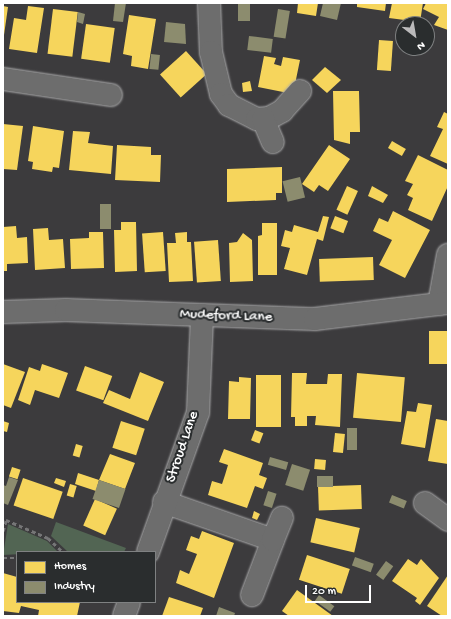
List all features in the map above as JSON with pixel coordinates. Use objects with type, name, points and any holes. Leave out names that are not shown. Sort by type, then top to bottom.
[{"type":"street","points":[[209,3],[211,52],[221,94],[238,112],[263,119],[282,111],[300,91]]},
{"type":"street","points":[[3,79],[111,95]]},
{"type":"street","points":[[263,119],[273,142]]},
{"type":"street","points":[[443,303],[448,255]]},
{"type":"street","name":"Mudeford Lane","points":[[3,312],[66,310],[315,319],[443,303]]},
{"type":"street","name":"Stroud Lane","points":[[148,551],[164,502],[198,412],[202,315]]},
{"type":"street","points":[[164,502],[273,540]]},
{"type":"street","points":[[424,503],[448,520]]},
{"type":"street","points":[[252,595],[282,518]]},
{"type":"street","points":[[124,616],[129,603]]},
{"type":"path","points":[[3,531],[6,520],[48,538],[62,551]]},
{"type":"path","points":[[3,558],[16,558]]},
{"type":"green space","points":[[56,522],[126,548],[124,551],[67,551],[51,536]]},
{"type":"green space","points":[[8,524],[47,541],[57,551],[16,551],[16,554],[3,555]]},
{"type":"building: Homes","points":[[298,3],[318,3],[316,16],[297,13]]},
{"type":"building: Homes","points":[[357,3],[386,3],[385,11],[357,7]]},
{"type":"building: Homes","points":[[392,3],[423,3],[421,16],[395,16],[395,19],[389,18]]},
{"type":"building: Homes","points":[[426,3],[448,3],[448,30],[435,25],[439,17],[423,9]]},
{"type":"building: Homes","points":[[3,6],[8,7],[4,35],[3,35]]},
{"type":"building: Homes","points":[[28,6],[44,8],[37,53],[9,49],[14,18],[26,20]]},
{"type":"building: Homes","points":[[53,9],[78,12],[72,57],[48,54]]},
{"type":"building: Homes","points":[[129,15],[156,19],[148,69],[131,66],[132,56],[123,54]]},
{"type":"building: Homes","points":[[86,24],[115,28],[110,63],[81,59]]},
{"type":"building: Homes","points":[[379,40],[393,41],[391,71],[377,70]]},
{"type":"building: Homes","points":[[186,51],[207,74],[181,97],[160,74]]},
{"type":"building: Homes","points":[[264,56],[276,58],[274,64],[281,66],[283,57],[300,60],[293,94],[258,87]]},
{"type":"building: Homes","points":[[325,67],[341,80],[327,93],[312,80]]},
{"type":"building: Homes","points":[[250,81],[252,91],[243,92],[242,83]]},
{"type":"building: Homes","points":[[333,91],[359,91],[360,132],[350,132],[350,144],[334,140]]},
{"type":"building: Homes","points":[[444,112],[448,114],[448,164],[430,156],[443,129],[437,127]]},
{"type":"building: Homes","points":[[3,124],[23,126],[17,170],[3,169]]},
{"type":"building: Homes","points":[[33,126],[64,131],[59,168],[53,167],[52,172],[32,169],[33,162],[28,161]]},
{"type":"building: Homes","points":[[73,131],[90,132],[88,143],[113,146],[111,174],[69,170]]},
{"type":"building: Homes","points":[[392,141],[406,149],[402,156],[388,148]]},
{"type":"building: Homes","points":[[117,145],[151,147],[151,155],[161,155],[160,182],[115,180]]},
{"type":"building: Homes","points":[[329,145],[350,159],[328,191],[319,185],[314,192],[302,184]]},
{"type":"building: Homes","points":[[418,155],[448,170],[448,186],[432,221],[408,210],[413,198],[407,195],[413,184],[405,181]]},
{"type":"building: Homes","points":[[282,167],[282,193],[276,193],[276,200],[227,202],[227,169]]},
{"type":"building: Homes","points":[[347,186],[358,191],[347,215],[336,210]]},
{"type":"building: Homes","points":[[372,186],[388,195],[383,203],[368,196]]},
{"type":"building: Homes","points":[[393,211],[430,230],[405,278],[379,265],[392,240],[373,231],[379,218],[388,222]]},
{"type":"building: Homes","points":[[323,216],[329,217],[323,241],[317,239],[307,275],[284,269],[290,248],[281,246],[285,230],[292,232],[294,225],[318,232]]},
{"type":"building: Homes","points":[[335,216],[348,221],[343,233],[330,228]]},
{"type":"building: Homes","points":[[121,222],[136,222],[137,271],[115,272],[114,230],[121,230]]},
{"type":"building: Homes","points":[[262,223],[277,223],[277,275],[258,275],[258,236],[262,235]]},
{"type":"building: Homes","points":[[16,226],[17,238],[27,237],[28,263],[7,264],[7,271],[3,271],[3,227]]},
{"type":"building: Homes","points":[[48,228],[49,240],[63,239],[65,268],[35,270],[33,229]]},
{"type":"building: Homes","points":[[89,232],[103,232],[104,268],[71,269],[70,239],[89,238]]},
{"type":"building: Homes","points":[[163,232],[166,271],[145,272],[142,233]]},
{"type":"building: Homes","points":[[187,232],[187,242],[191,242],[193,281],[169,282],[167,243],[176,243],[175,233]]},
{"type":"building: Homes","points":[[243,233],[252,240],[253,281],[230,282],[229,243],[237,242]]},
{"type":"building: Homes","points":[[218,240],[221,281],[197,283],[194,242]]},
{"type":"building: Homes","points":[[373,257],[374,280],[320,282],[319,259]]},
{"type":"building: Homes","points":[[429,331],[448,331],[448,364],[429,364]]},
{"type":"building: Homes","points":[[3,364],[25,372],[11,408],[3,405]]},
{"type":"building: Homes","points":[[42,364],[68,373],[59,398],[35,390],[30,405],[18,400],[29,367],[40,371]]},
{"type":"building: Homes","points":[[85,366],[112,376],[103,400],[76,390]]},
{"type":"building: Homes","points":[[140,372],[164,382],[148,421],[103,403],[109,390],[130,399]]},
{"type":"building: Homes","points":[[292,373],[307,373],[306,384],[327,384],[328,374],[342,374],[340,427],[315,425],[316,416],[307,416],[307,426],[295,426],[295,417],[291,417]]},
{"type":"building: Homes","points":[[357,373],[405,377],[401,422],[353,418]]},
{"type":"building: Homes","points":[[256,375],[281,375],[281,427],[256,427]]},
{"type":"building: Homes","points":[[239,377],[251,378],[250,419],[228,419],[229,381],[239,382]]},
{"type":"building: Homes","points":[[418,403],[432,405],[425,448],[401,444],[407,411],[416,412]]},
{"type":"building: Homes","points":[[436,419],[448,421],[448,464],[428,461]]},
{"type":"building: Homes","points":[[3,421],[9,423],[7,432],[3,431]]},
{"type":"building: Homes","points":[[121,421],[145,429],[136,455],[112,448]]},
{"type":"building: Homes","points":[[255,430],[263,433],[259,443],[251,440]]},
{"type":"building: Homes","points":[[335,433],[345,434],[343,453],[333,452]]},
{"type":"building: Homes","points":[[76,444],[83,446],[79,457],[73,456]]},
{"type":"building: Homes","points":[[224,449],[263,463],[259,475],[267,478],[263,489],[255,486],[247,508],[208,495],[212,481],[222,484],[228,465],[219,462]]},
{"type":"building: Homes","points":[[110,454],[135,463],[125,489],[99,480]]},
{"type":"building: Homes","points":[[315,459],[326,460],[325,470],[314,469]]},
{"type":"building: Homes","points":[[12,467],[21,470],[17,479],[9,477]]},
{"type":"building: Homes","points":[[78,473],[99,480],[96,491],[75,484]]},
{"type":"building: Homes","points":[[23,478],[63,492],[53,519],[14,505]]},
{"type":"building: Homes","points":[[56,478],[66,481],[64,487],[54,483]]},
{"type":"building: Homes","points":[[70,484],[77,486],[73,497],[67,496]]},
{"type":"building: Homes","points":[[361,485],[362,509],[319,510],[318,487]]},
{"type":"building: Homes","points":[[95,499],[117,509],[105,535],[83,525]]},
{"type":"building: Homes","points":[[254,511],[260,514],[257,520],[252,518]]},
{"type":"building: Homes","points":[[316,518],[360,528],[354,552],[310,542]]},
{"type":"building: Homes","points":[[202,531],[234,543],[214,598],[176,583],[180,570],[189,574],[197,554],[186,550],[191,536],[199,539]]},
{"type":"building: Homes","points":[[307,555],[350,569],[342,594],[299,580]]},
{"type":"building: Homes","points":[[408,559],[417,565],[421,559],[439,578],[420,605],[415,601],[417,598],[392,581]]},
{"type":"building: Homes","points":[[3,573],[16,577],[16,603],[80,603],[77,616],[38,616],[39,610],[21,606],[19,613],[3,611]]},
{"type":"building: Homes","points":[[448,575],[448,616],[442,616],[427,606]]},
{"type":"building: Homes","points":[[297,590],[333,616],[289,616],[282,611]]},
{"type":"building: Homes","points":[[169,597],[203,608],[200,616],[162,616]]},
{"type":"building: Industry","points":[[115,3],[126,3],[123,22],[113,21]]},
{"type":"building: Industry","points":[[238,3],[250,3],[250,21],[238,21]]},
{"type":"building: Industry","points":[[323,3],[341,3],[337,20],[320,16]]},
{"type":"building: Industry","points":[[278,9],[290,11],[285,39],[274,37]]},
{"type":"building: Industry","points":[[78,12],[85,14],[83,24],[77,22]]},
{"type":"building: Industry","points":[[166,22],[185,24],[186,44],[164,42]]},
{"type":"building: Industry","points":[[249,36],[273,39],[271,53],[247,50]]},
{"type":"building: Industry","points":[[151,54],[160,55],[158,70],[149,69]]},
{"type":"building: Industry","points":[[300,177],[305,197],[288,202],[283,181]]},
{"type":"building: Industry","points":[[100,204],[111,204],[111,229],[100,229]]},
{"type":"building: Industry","points":[[347,428],[357,428],[357,450],[347,450]]},
{"type":"building: Industry","points":[[270,457],[288,462],[286,470],[268,465]]},
{"type":"building: Industry","points":[[292,464],[310,470],[303,491],[285,485]]},
{"type":"building: Industry","points":[[317,476],[333,476],[333,487],[317,487]]},
{"type":"building: Industry","points":[[9,477],[18,480],[8,505],[3,503],[3,485],[6,486]]},
{"type":"building: Industry","points":[[99,480],[125,489],[119,508],[92,499]]},
{"type":"building: Industry","points":[[268,491],[277,494],[272,508],[263,505]]},
{"type":"building: Industry","points":[[392,495],[407,501],[404,508],[389,502]]},
{"type":"building: Industry","points":[[355,557],[374,564],[371,572],[352,565]]},
{"type":"building: Industry","points":[[386,561],[393,566],[383,580],[376,575]]},
{"type":"building: Industry","points":[[319,595],[334,606],[330,612],[315,601]]},
{"type":"building: Industry","points":[[219,607],[235,613],[234,616],[216,616]]}]
